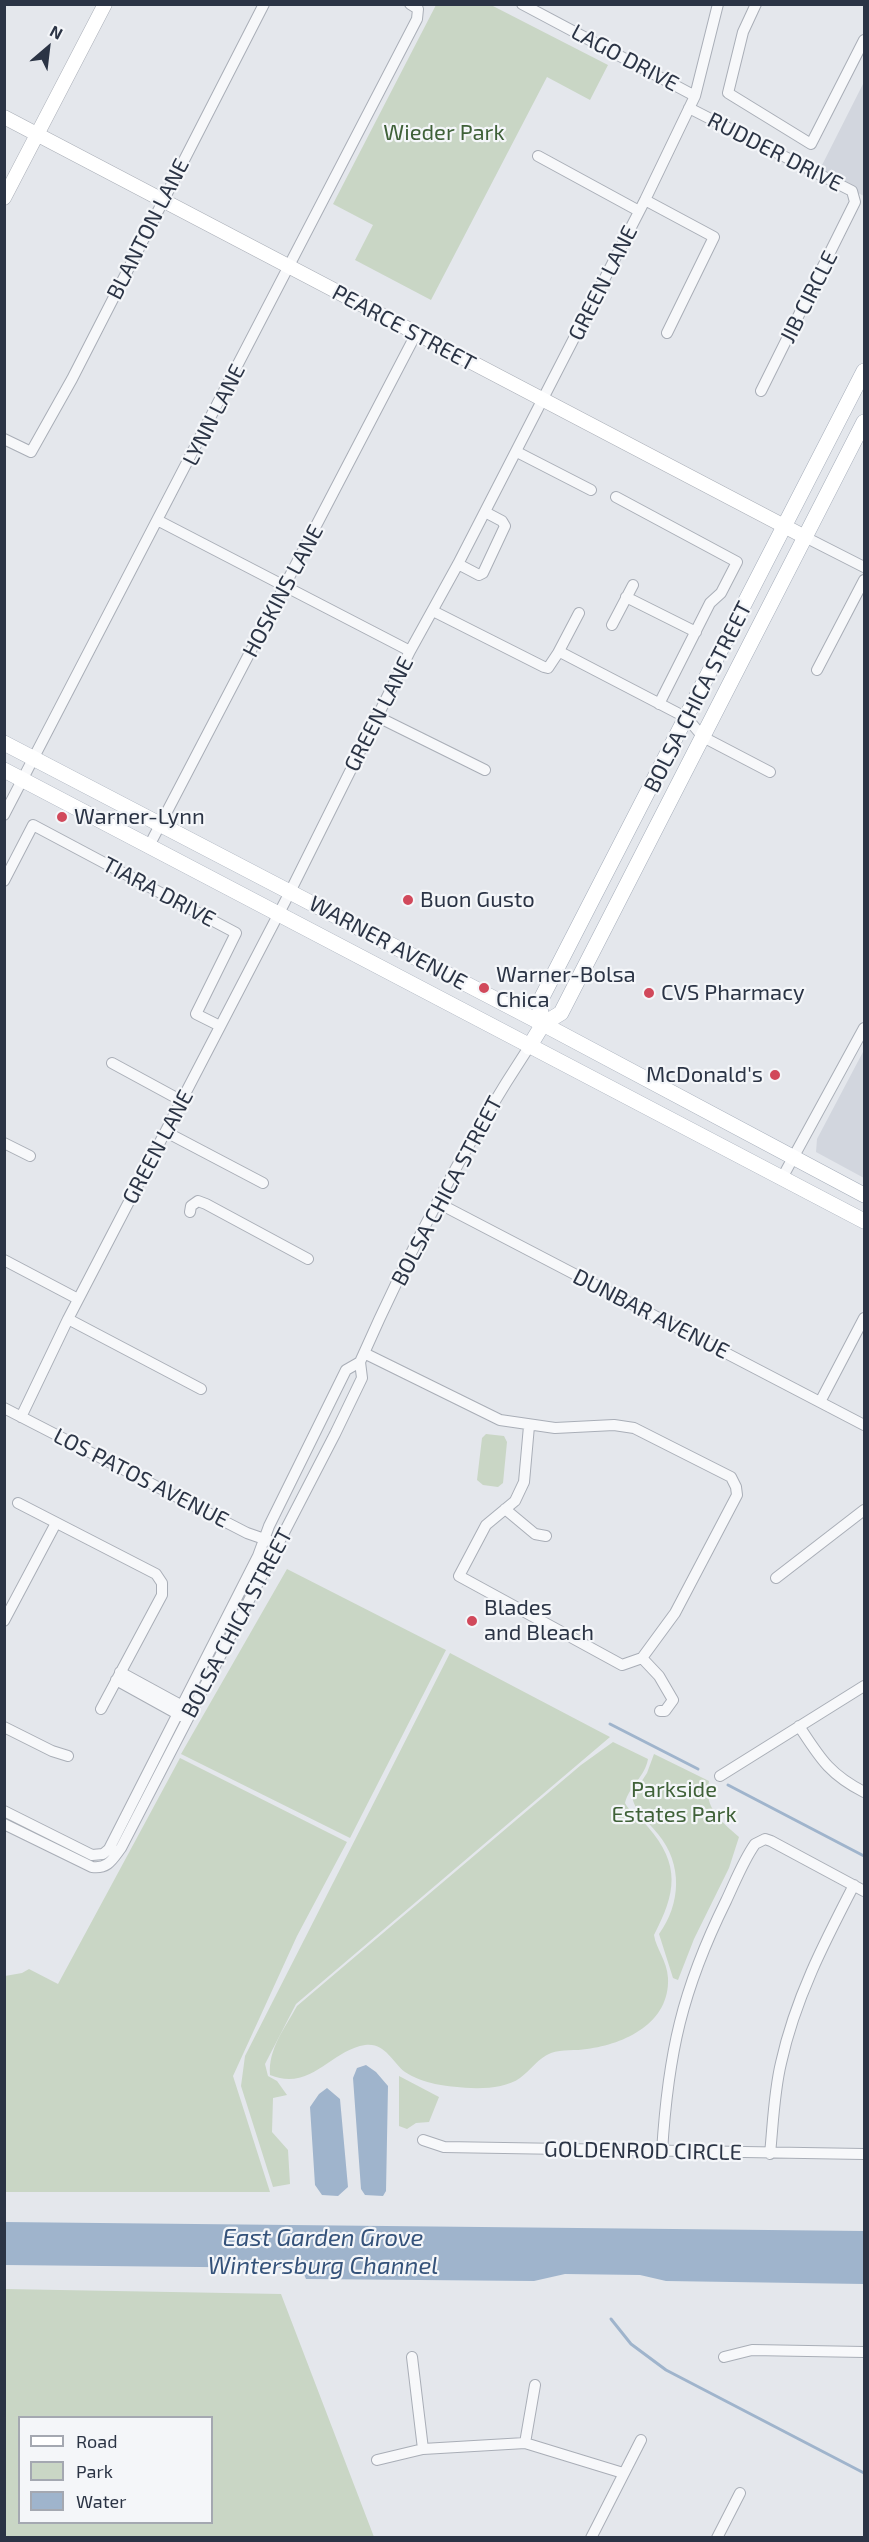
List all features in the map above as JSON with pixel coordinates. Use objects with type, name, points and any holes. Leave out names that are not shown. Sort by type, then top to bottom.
[{"type":"main road","name":"BOLSA CHICA STREET","points":[[543,1024],[539,1003],[626,838],[864,370]]},
{"type":"main road","name":"BOLSA CHICA STREET","points":[[530,1047],[543,1024],[561,1013],[864,422]]},
{"type":"main road","name":"WARNER AVENUE","points":[[4,743],[290,891],[864,1195]]},
{"type":"main road","name":"WARNER AVENUE","points":[[4,770],[864,1221]]},
{"type":"main road","points":[[626,838],[646,849]]},
{"type":"street","points":[[4,198],[105,4]]},
{"type":"street","name":"BLANTON LANE","points":[[4,439],[31,452],[72,379],[264,4]]},
{"type":"street","name":"LYNN LANE","points":[[4,814],[159,521],[420,14],[410,4]]},
{"type":"street","name":"LAGO DRIVE","points":[[522,4],[695,96]]},
{"type":"street","name":"GREEN LANE","points":[[21,1417],[78,1299],[645,200],[695,96],[718,4]]},
{"type":"street","points":[[756,4],[743,32],[728,93],[812,144],[864,40]]},
{"type":"street","name":"RUDDER DRIVE","points":[[689,108],[852,192],[855,202]]},
{"type":"street","name":"PEARCE STREET","points":[[4,117],[805,537]]},
{"type":"street","points":[[538,156],[639,211]]},
{"type":"street","points":[[645,200],[714,237],[667,333]]},
{"type":"street","name":"JIB CIRCLE","points":[[761,391],[855,202]]},
{"type":"street","name":"HOSKINS LANE","points":[[149,846],[416,334]]},
{"type":"street","points":[[517,452],[591,490]]},
{"type":"street","points":[[616,497],[736,560],[721,593],[710,603],[659,704]]},
{"type":"street","points":[[458,564],[479,574],[483,573],[506,526],[502,521],[485,512]]},
{"type":"street","points":[[159,521],[411,651]]},
{"type":"street","points":[[805,537],[864,567]]},
{"type":"street","points":[[817,670],[864,580]]},
{"type":"street","points":[[612,625],[633,585]]},
{"type":"street","points":[[627,597],[696,632]]},
{"type":"street","points":[[433,611],[544,667],[551,666],[579,612]]},
{"type":"street","points":[[558,652],[687,718],[704,737],[770,772]]},
{"type":"street","points":[[378,717],[485,770]]},
{"type":"street","name":"TIARA DRIVE","points":[[4,881],[33,825],[236,933],[196,1014],[220,1026]]},
{"type":"street","points":[[782,1178],[864,1028]]},
{"type":"street","name":"BOLSA CHICA STREET","points":[[4,1824],[92,1867],[102,1868],[109,1864],[121,1848],[264,1539],[346,1370],[362,1357],[438,1203],[498,1095],[530,1047]]},
{"type":"street","points":[[112,1063],[182,1101]]},
{"type":"street","points":[[166,1132],[263,1183]]},
{"type":"street","points":[[4,1143],[30,1156]]},
{"type":"street","points":[[190,1212],[191,1206],[198,1201],[206,1204],[308,1259]]},
{"type":"street","name":"DUNBAR AVENUE","points":[[438,1203],[864,1425]]},
{"type":"street","points":[[4,1260],[78,1299]]},
{"type":"street","points":[[820,1402],[864,1318]]},
{"type":"street","points":[[68,1319],[201,1389]]},
{"type":"street","points":[[362,1357],[500,1420],[529,1426],[614,1425],[634,1428],[726,1473],[734,1482],[737,1495],[675,1613],[642,1658],[622,1665],[459,1576],[486,1525],[515,1501],[524,1482],[529,1426]]},
{"type":"street","name":"BOLSA CHICA STREET","points":[[4,1812],[95,1856],[104,1854],[109,1849],[279,1543],[362,1378],[362,1357]]},
{"type":"street","name":"LOS PATOS AVENUE","points":[[4,1408],[264,1539],[279,1543]]},
{"type":"street","points":[[18,1503],[156,1574],[162,1583],[162,1595],[101,1709]]},
{"type":"street","points":[[505,1509],[535,1534],[546,1536]]},
{"type":"street","points":[[776,1578],[864,1510]]},
{"type":"street","points":[[4,1621],[56,1524]]},
{"type":"street","points":[[642,1658],[659,1676],[673,1700],[665,1711],[660,1711]]},
{"type":"street","points":[[118,1676],[184,1712]]},
{"type":"street","points":[[720,1776],[864,1686]]},
{"type":"street","points":[[799,1726],[825,1765],[848,1784],[864,1792]]},
{"type":"street","points":[[4,1727],[52,1751],[68,1756]]},
{"type":"street","points":[[662,2152],[666,2091],[686,1994],[708,1936],[749,1852],[760,1840],[776,1843],[864,1891]]},
{"type":"street","points":[[770,2154],[780,2064],[793,2016],[806,1981],[854,1885]]},
{"type":"street","name":"GOLDENROD CIRCLE","points":[[423,2140],[444,2147],[864,2154]]},
{"type":"street","points":[[723,2357],[752,2350],[864,2352]]},
{"type":"street","points":[[412,2357],[423,2449]]},
{"type":"street","points":[[525,2444],[535,2385]]},
{"type":"street","points":[[591,2538],[641,2440]]},
{"type":"street","points":[[378,2460],[423,2449],[525,2444],[623,2473]]},
{"type":"street","points":[[717,2538],[740,2493]]},
{"type":"shaded area","points":[[864,82],[864,196],[818,173]]},
{"type":"shaded area","points":[[864,1050],[864,1178],[816,1152],[817,1139]]},
{"type":"green space","name":"Wieder Park","points":[[436,5],[491,5],[608,65],[590,100],[547,77],[431,300],[355,260],[373,225],[333,204]]},
{"type":"green space","points":[[486,1434],[504,1436],[507,1442],[503,1483],[498,1487],[483,1485],[477,1480],[482,1438]]},
{"type":"green space","points":[[287,1569],[446,1650],[350,1838],[181,1754]]},
{"type":"green space","points":[[450,1653],[610,1737],[296,2004],[265,2064],[268,2076],[277,2081],[287,2095],[273,2098],[272,2132],[288,2150],[290,2184],[273,2187],[241,2086],[245,2056]]},
{"type":"green space","points":[[613,1742],[648,1759],[644,1771],[630,1791],[625,1803],[659,1841],[666,1854],[672,1880],[667,1906],[654,1935],[667,1972],[667,1994],[662,2007],[653,2019],[642,2029],[616,2042],[587,2049],[551,2053],[520,2078],[511,2083],[490,2088],[455,2087],[423,2081],[405,2072],[388,2054],[372,2045],[353,2048],[309,2074],[297,2078],[284,2079],[270,2075],[274,2048],[297,2006],[581,1765]]},
{"type":"green space","name":"Parkside Estates Park","points":[[654,1754],[709,1781],[711,1806],[720,1819],[739,1837],[729,1868],[694,1939],[678,1980],[673,1978],[659,1934],[672,1910],[675,1897],[675,1871],[672,1858],[658,1834],[639,1812],[632,1796],[647,1773]]},
{"type":"green space","points":[[180,1758],[347,1842],[297,1936],[233,2076],[270,2192],[5,2192],[5,1976],[22,1973],[29,1969],[58,1984]]},
{"type":"green space","points":[[399,2076],[439,2097],[429,2122],[416,2123],[407,2129],[399,2126]]},
{"type":"green space","points":[[5,2289],[281,2294],[374,2537],[5,2537]]},
{"type":"water","points":[[366,2065],[376,2072],[388,2086],[386,2191],[383,2196],[365,2195],[361,2189],[353,2078],[357,2068]]},
{"type":"water","points":[[327,2088],[340,2099],[348,2187],[338,2196],[322,2195],[315,2185],[310,2107],[319,2094]]},
{"type":"water","name":"East Garden Grove Wintersburg Channel","points":[[4,2222],[864,2231],[864,2284],[666,2281],[640,2275],[565,2274],[534,2281],[306,2279],[302,2270],[297,2268],[5,2265]]},
{"type":"waterway","points":[[610,1724],[698,1769]]},
{"type":"waterway","points":[[728,1785],[864,1856]]},
{"type":"waterway","points":[[611,2319],[631,2344],[666,2370],[864,2473]]},
{"type":"place","name":"Warner-Lynn","points":[[62,817]]},
{"type":"place","name":"Buon Gusto","points":[[408,900]]},
{"type":"place","name":"Warner-Bolsa Chica","points":[[484,988]]},
{"type":"place","name":"CVS Pharmacy","points":[[649,993]]},
{"type":"place","name":"McDonald's","points":[[775,1075]]},
{"type":"place","name":"Blades and Bleach","points":[[472,1621]]}]
